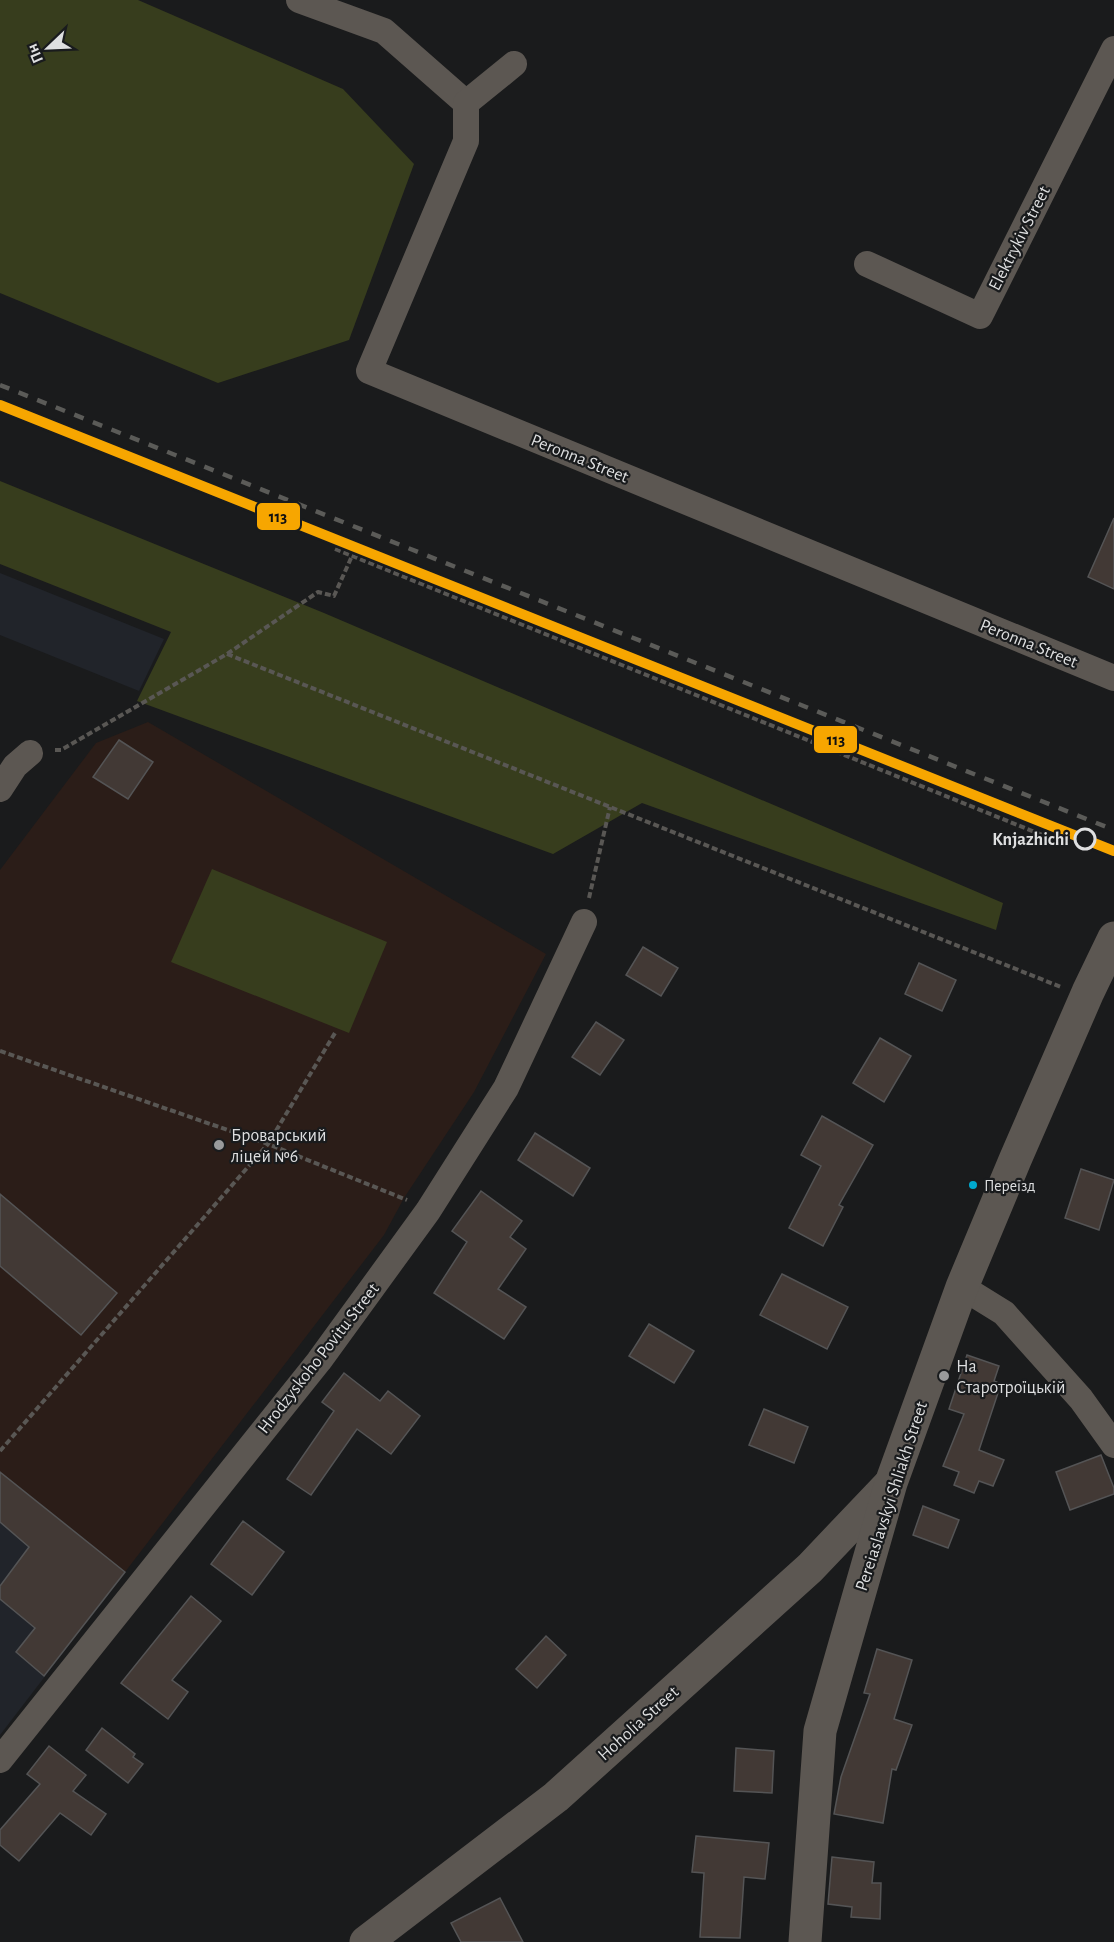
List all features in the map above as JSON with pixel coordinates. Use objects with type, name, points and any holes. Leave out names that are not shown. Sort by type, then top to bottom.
[{"type":"street","points":[[299,0],[384,31],[466,103],[514,64]]},
{"type":"street","name":"Elektrykiv Street","points":[[867,264],[980,316],[1114,49]]},
{"type":"street","name":"Peronna Street","points":[[466,103],[466,141],[369,371],[1114,678]]},
{"type":"street","points":[[0,789],[15,766],[30,753]]},
{"type":"street","name":"Hrodzyskoho Povitu Street","points":[[0,1760],[319,1361],[429,1212],[506,1088],[584,922]]},
{"type":"street","name":"Pereiaslavskyi Shliakh Street","points":[[805,1942],[820,1731],[891,1483],[962,1287],[1088,992],[1114,938]]},
{"type":"street","points":[[962,1287],[1004,1313],[1082,1399],[1114,1445]]},
{"type":"street","name":"Hoholia Street","points":[[366,1942],[556,1797],[810,1568],[891,1483]]},
{"type":"path","points":[[335,549],[1052,838]]},
{"type":"path","points":[[30,753],[61,750],[227,654],[318,592],[334,596],[352,556]]},
{"type":"path","points":[[227,654],[1059,987],[1088,992]]},
{"type":"path","points":[[584,922],[610,807]]},
{"type":"path","points":[[0,1450],[268,1144],[335,1034]]},
{"type":"path","points":[[0,1052],[268,1144],[404,1198],[429,1212]]},
{"type":"shaded area","points":[[0,573],[164,639],[139,691],[0,635]]},
{"type":"shaded area","name":"Броварський ліцей №6","points":[[148,722],[546,954],[474,1092],[404,1198],[384,1235],[125,1572],[0,1472],[0,870],[96,743]]},
{"type":"shaded area","points":[[0,1472],[125,1572],[0,1735]]},
{"type":"green space","points":[[0,0],[138,0],[343,89],[414,164],[349,340],[218,383],[0,293]]},
{"type":"green space","points":[[0,481],[324,613],[1003,903],[996,930],[642,803],[553,854],[137,701],[171,632],[0,564]]},
{"type":"green space","points":[[212,869],[387,942],[349,1033],[171,962]]},
{"type":"building","points":[[1114,518],[1114,589],[1088,577]]},
{"type":"building","points":[[119,740],[153,762],[128,799],[93,777]]},
{"type":"building","points":[[643,947],[678,968],[661,996],[626,975]]},
{"type":"building","points":[[919,963],[956,980],[942,1011],[905,994]]},
{"type":"building","points":[[596,1022],[624,1040],[600,1075],[572,1057]]},
{"type":"building","points":[[880,1038],[911,1056],[884,1102],[853,1083]]},
{"type":"building","points":[[822,1116],[873,1145],[839,1205],[843,1207],[823,1246],[789,1228],[821,1166],[801,1155]]},
{"type":"building","points":[[535,1133],[590,1168],[573,1196],[518,1160]]},
{"type":"building","points":[[1081,1169],[1114,1180],[1099,1230],[1065,1218]]},
{"type":"building","points":[[481,1191],[522,1221],[510,1237],[526,1249],[498,1289],[526,1307],[504,1339],[434,1293],[467,1242],[452,1231]]},
{"type":"building","points":[[0,1194],[117,1293],[81,1335],[0,1266]]},
{"type":"building","points":[[782,1274],[848,1307],[827,1349],[760,1315]]},
{"type":"building","points":[[649,1324],[694,1351],[674,1383],[629,1356]]},
{"type":"building","points":[[967,1355],[999,1366],[994,1381],[1001,1384],[979,1450],[1004,1460],[993,1486],[979,1481],[974,1493],[954,1485],[959,1472],[943,1466],[964,1414],[949,1409]]},
{"type":"building","points":[[344,1373],[380,1401],[388,1391],[420,1416],[391,1454],[357,1429],[311,1495],[287,1479],[334,1411],[322,1402]]},
{"type":"building","points":[[764,1409],[808,1427],[794,1463],[749,1445]]},
{"type":"building","points":[[1101,1455],[1114,1488],[1114,1494],[1070,1510],[1056,1472]]},
{"type":"building","points":[[0,1472],[125,1572],[44,1676],[16,1652],[35,1628],[0,1599],[0,1586],[29,1547],[0,1522]]},
{"type":"building","points":[[923,1506],[959,1520],[948,1548],[913,1535]]},
{"type":"building","points":[[243,1521],[284,1552],[252,1595],[211,1564]]},
{"type":"building","points":[[191,1596],[221,1621],[172,1680],[188,1692],[168,1719],[121,1683]]},
{"type":"building","points":[[546,1636],[566,1655],[537,1688],[516,1669]]},
{"type":"building","points":[[877,1649],[912,1660],[894,1719],[912,1725],[896,1770],[892,1769],[883,1823],[834,1814],[841,1777],[870,1694],[864,1693]]},
{"type":"building","points":[[102,1728],[135,1754],[133,1757],[143,1764],[128,1783],[86,1750]]},
{"type":"building","points":[[49,1746],[86,1775],[73,1791],[106,1814],[91,1835],[60,1813],[19,1861],[0,1845],[0,1830],[40,1784],[27,1774]]},
{"type":"building","points":[[736,1748],[774,1751],[772,1793],[734,1791]]},
{"type":"building","points":[[696,1836],[769,1843],[765,1879],[744,1877],[740,1938],[700,1937],[704,1873],[692,1872]]},
{"type":"building","points":[[832,1857],[874,1862],[872,1883],[881,1883],[880,1919],[851,1917],[852,1907],[828,1904]]},
{"type":"building","points":[[500,1898],[523,1942],[461,1942],[451,1923]]},
{"type":"railway","points":[[0,385],[1114,830]]},
{"type":"transit line","name":"113","points":[[0,405],[1114,851]]},
{"type":"place","name":"Knjazhichi","points":[[1085,839]]},
{"type":"place","name":"Броварський ліцей №6","points":[[219,1145]]},
{"type":"place","name":"Переїзд","points":[[973,1185]]},
{"type":"place","name":"На Старотроїцькій","points":[[944,1376]]}]
